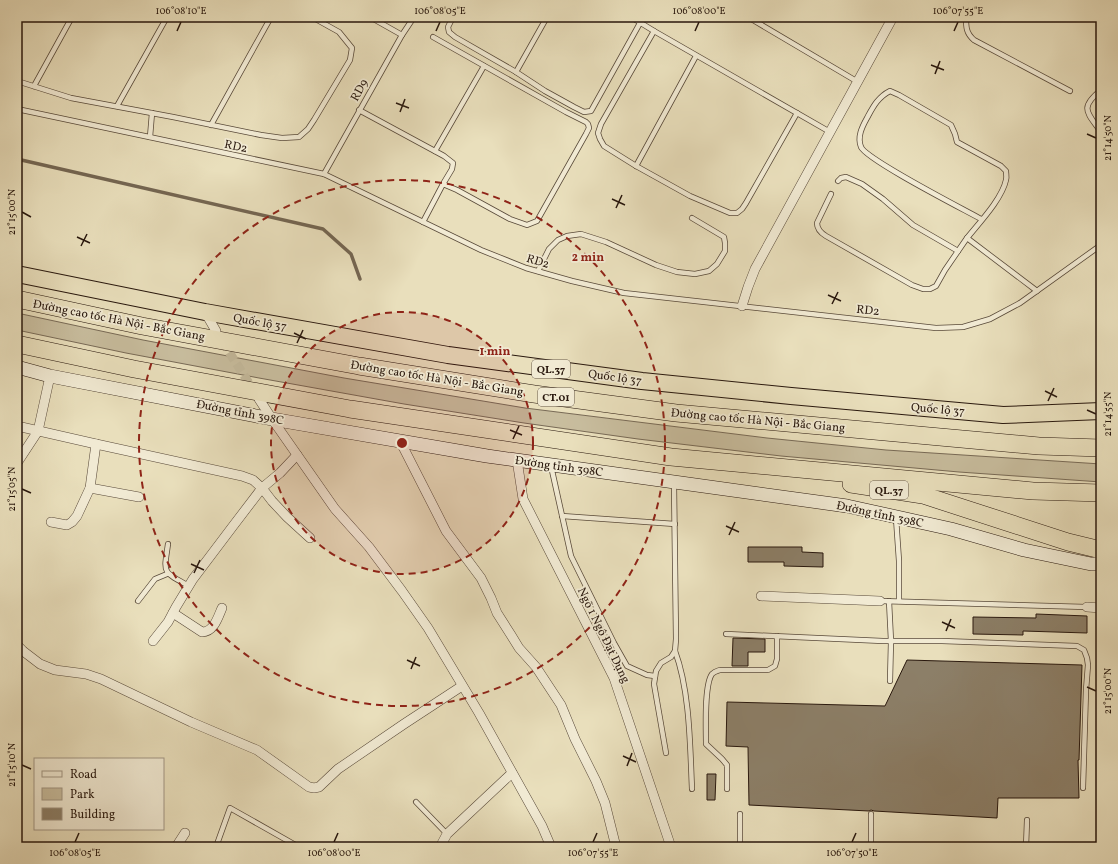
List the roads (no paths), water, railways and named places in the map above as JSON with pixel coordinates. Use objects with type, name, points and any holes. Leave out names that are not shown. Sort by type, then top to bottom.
[{"type":"highway","name":"Quốc lộ 37","points":[[17,274],[205,312],[448,355],[642,381],[1004,415],[1098,411]]},
{"type":"highway","name":"Đường cao tốc Hà Nội - Bắc Giang","points":[[17,299],[142,326],[358,366],[558,397],[676,413],[1039,446],[1101,448]]},
{"type":"highway","points":[[17,344],[134,369],[350,409],[671,456],[1034,490],[1101,493]]},
{"type":"highway","name":"QL.37","points":[[671,456],[923,495],[1068,542],[1101,550]]},
{"type":"main road","name":"Đường tỉnh 398C","points":[[17,368],[50,376],[272,419],[400,441],[551,465],[847,506],[951,529],[1024,550],[1091,564],[1101,564]]},
{"type":"street","points":[[742,306],[755,269],[893,17]]},
{"type":"street","points":[[205,312],[216,331]]},
{"type":"street","points":[[17,463],[38,431],[50,376]]},
{"type":"street","points":[[259,399],[336,509],[369,548],[428,628],[479,713],[542,826],[551,847]]},
{"type":"street","points":[[17,426],[242,476],[253,480],[262,488],[287,517],[310,538]]},
{"type":"street","points":[[400,441],[446,531],[480,578],[497,613],[519,648],[536,667],[561,705],[575,739],[605,802],[616,847]]},
{"type":"street","points":[[51,522],[67,525],[77,516],[90,488],[96,444]]},
{"type":"street","points":[[153,641],[168,622],[188,586],[262,488],[297,455]]},
{"type":"street","name":"Ngõ 1 Ngô Đạt Dụng","points":[[517,460],[523,499],[614,678],[671,847]]},
{"type":"street","points":[[90,488],[139,497]]},
{"type":"street","points":[[761,596],[884,601]]},
{"type":"street","points":[[1087,607],[1101,608]]},
{"type":"street","points":[[173,613],[202,632],[208,632],[222,608]]},
{"type":"street","points":[[17,645],[23,652],[40,664],[55,670],[86,674],[101,679],[191,722],[257,750],[309,787],[314,788],[319,787],[338,769],[462,686]]},
{"type":"street","points":[[440,847],[447,834],[512,773]]},
{"type":"street","points":[[176,847],[185,833]]},
{"type":"lane","points":[[34,86],[72,17]]},
{"type":"lane","points":[[117,106],[167,17]]},
{"type":"lane","points":[[211,125],[271,17]]},
{"type":"lane","points":[[17,81],[71,98],[261,135],[282,138],[299,137],[308,129],[350,60],[352,48],[339,32],[312,17]]},
{"type":"lane","points":[[370,17],[402,35]]},
{"type":"lane","name":"RD9","points":[[324,174],[359,110],[414,17]]},
{"type":"lane","points":[[453,17],[448,27],[450,32],[455,37],[516,72],[545,91],[584,112],[591,111],[640,23]]},
{"type":"lane","points":[[516,72],[547,17]]},
{"type":"lane","points":[[630,17],[830,132]]},
{"type":"lane","points":[[748,17],[858,82]]},
{"type":"lane","points":[[966,17],[966,26],[969,35],[974,40],[1070,91]]},
{"type":"lane","points":[[654,31],[598,133],[604,146],[636,166],[690,196],[730,213],[737,212],[742,209],[746,203],[797,113]]},
{"type":"lane","points":[[433,37],[587,122],[588,124],[588,130],[538,221],[527,225],[510,219],[443,184]]},
{"type":"lane","points":[[636,166],[696,56]]},
{"type":"lane","points":[[435,151],[484,66]]},
{"type":"lane","points":[[1101,90],[1088,103],[1087,106],[1089,114],[1101,132]]},
{"type":"lane","points":[[831,194],[817,223],[817,227],[821,233],[912,285],[923,289],[930,289],[936,286],[945,270],[1003,188],[1006,179],[1006,171],[1001,166],[957,142],[956,134],[951,125],[890,91],[884,94],[876,102],[861,132],[859,140],[862,149],[871,157],[899,174],[981,219]]},
{"type":"lane","name":"RD2","points":[[17,109],[324,174],[480,250],[526,268],[572,282],[624,293],[936,328],[963,327],[990,319],[1020,303],[1101,245]]},
{"type":"lane","points":[[359,110],[444,156],[453,163],[452,169],[423,222]]},
{"type":"lane","points":[[150,138],[152,113]]},
{"type":"lane","points":[[838,181],[841,178],[846,177],[862,184],[883,199],[913,225],[958,251]]},
{"type":"lane","points":[[538,271],[549,249],[558,240],[567,236],[581,234],[606,242],[656,265],[676,272],[695,274],[709,271],[717,264],[725,251],[724,237],[692,218]]},
{"type":"lane","points":[[967,238],[1037,291]]},
{"type":"lane","points":[[551,465],[571,556],[627,666],[647,675],[655,676]]},
{"type":"lane","points":[[674,482],[675,651],[680,665],[687,706],[692,789]]},
{"type":"lane","points":[[562,516],[675,524]]},
{"type":"lane","points":[[896,517],[899,561],[899,601]]},
{"type":"lane","points":[[168,544],[165,566],[167,574],[188,586]]},
{"type":"lane","points":[[138,601],[155,579],[167,574]]},
{"type":"lane","points":[[890,681],[891,641],[884,601],[1087,607]]},
{"type":"lane","points":[[726,634],[891,641],[942,641],[1077,646],[1084,650],[1088,664],[1083,788]]},
{"type":"lane","points":[[727,789],[727,765],[706,744],[706,706],[709,681],[716,671],[720,670],[768,670],[775,666],[777,659],[778,636]]},
{"type":"lane","points":[[666,753],[654,684],[656,671],[661,664],[671,657],[675,651]]},
{"type":"lane","points":[[416,802],[447,834]]},
{"type":"lane","points":[[216,847],[230,808],[299,847]]},
{"type":"lane","points":[[740,814],[740,847]]},
{"type":"lane","points":[[871,814],[871,847]]},
{"type":"lane","points":[[1026,847],[1028,820]]},
{"type":"waterway","points":[[17,159],[323,229],[351,254],[360,279]]},
{"type":"tunnel","points":[[222,341],[254,391]]}]
